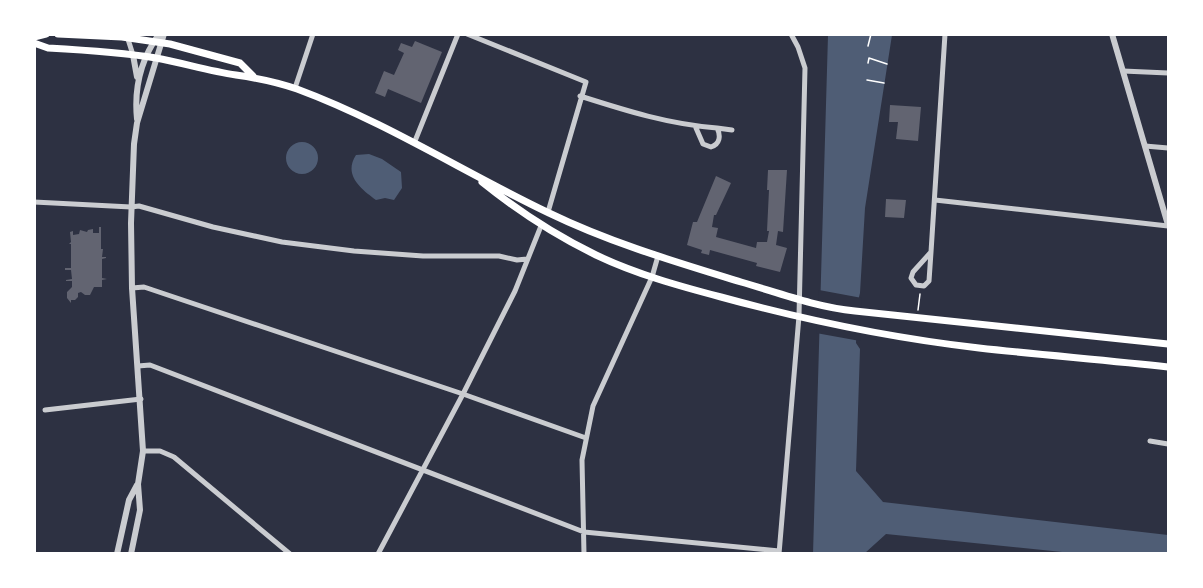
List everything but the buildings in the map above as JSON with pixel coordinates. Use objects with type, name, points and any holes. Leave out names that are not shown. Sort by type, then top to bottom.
[{"type":"main road","points":[[34,37],[46,34]]},
{"type":"main road","points":[[58,34],[163,38],[240,63],[253,76]]},
{"type":"main road","points":[[34,43],[48,48],[156,58],[236,75],[253,76],[295,88],[354,112],[415,141],[470,173],[597,234],[658,256],[818,306],[1168,344]]},
{"type":"main road","points":[[470,173],[518,211],[597,256],[652,277],[775,312],[861,329],[977,347],[1168,367]]},
{"type":"main road","points":[[542,226],[548,212]]},
{"type":"street","points":[[295,88],[313,34]]},
{"type":"street","points":[[415,141],[458,34]]},
{"type":"street","points":[[467,34],[586,82],[580,96],[548,212]]},
{"type":"street","points":[[138,366],[150,365],[584,532],[779,552],[800,316],[805,68],[798,46],[791,34]]},
{"type":"street","points":[[931,252],[911,275],[913,284],[921,287],[929,281],[935,200],[945,34]]},
{"type":"street","points":[[935,200],[1168,226],[1112,34]]},
{"type":"street","points":[[127,36],[138,81]]},
{"type":"street","points":[[137,123],[135,98],[138,81],[157,38]]},
{"type":"street","points":[[131,554],[140,510],[138,484],[143,450],[132,288],[131,207],[134,144],[137,123],[163,38]]},
{"type":"street","points":[[1123,71],[1168,73]]},
{"type":"street","points":[[580,96],[652,118],[696,128],[732,130]]},
{"type":"street","points":[[696,128],[703,144],[711,147],[718,143],[720,138],[717,128]]},
{"type":"street","points":[[1145,146],[1168,148]]},
{"type":"street","points":[[34,202],[149,207],[213,227],[282,242],[354,251],[423,256],[499,256],[517,260],[527,259]]},
{"type":"street","points":[[378,554],[464,394],[514,291],[542,226]]},
{"type":"street","points":[[584,554],[582,460],[593,406],[652,277],[658,256]]},
{"type":"street","points":[[132,288],[144,287],[464,394],[586,438]]},
{"type":"street","points":[[45,410],[141,399]]},
{"type":"street","points":[[1150,441],[1168,444]]},
{"type":"street","points":[[143,450],[160,451],[174,457],[290,554]]},
{"type":"street","points":[[117,554],[129,500],[138,484]]},
{"type":"path","points":[[868,46],[871,34]]},
{"type":"path","points":[[868,63],[869,58],[887,64]]},
{"type":"path","points":[[867,80],[884,83]]},
{"type":"path","points":[[917,317],[921,287]]},
{"type":"water","points":[[828,35],[892,35],[865,208],[856,343],[860,349],[856,471],[883,502],[1168,535],[1168,553],[1072,553],[886,534],[865,553],[813,554]]},
{"type":"water","points":[[302,142],[313,147],[318,158],[313,169],[302,174],[291,169],[286,158],[291,147]]},
{"type":"water","points":[[369,154],[382,159],[401,172],[402,188],[394,200],[385,198],[376,200],[355,181],[352,169],[356,155]]},
{"type":"pier","points":[[819,290],[862,298],[860,341],[816,333]]}]
